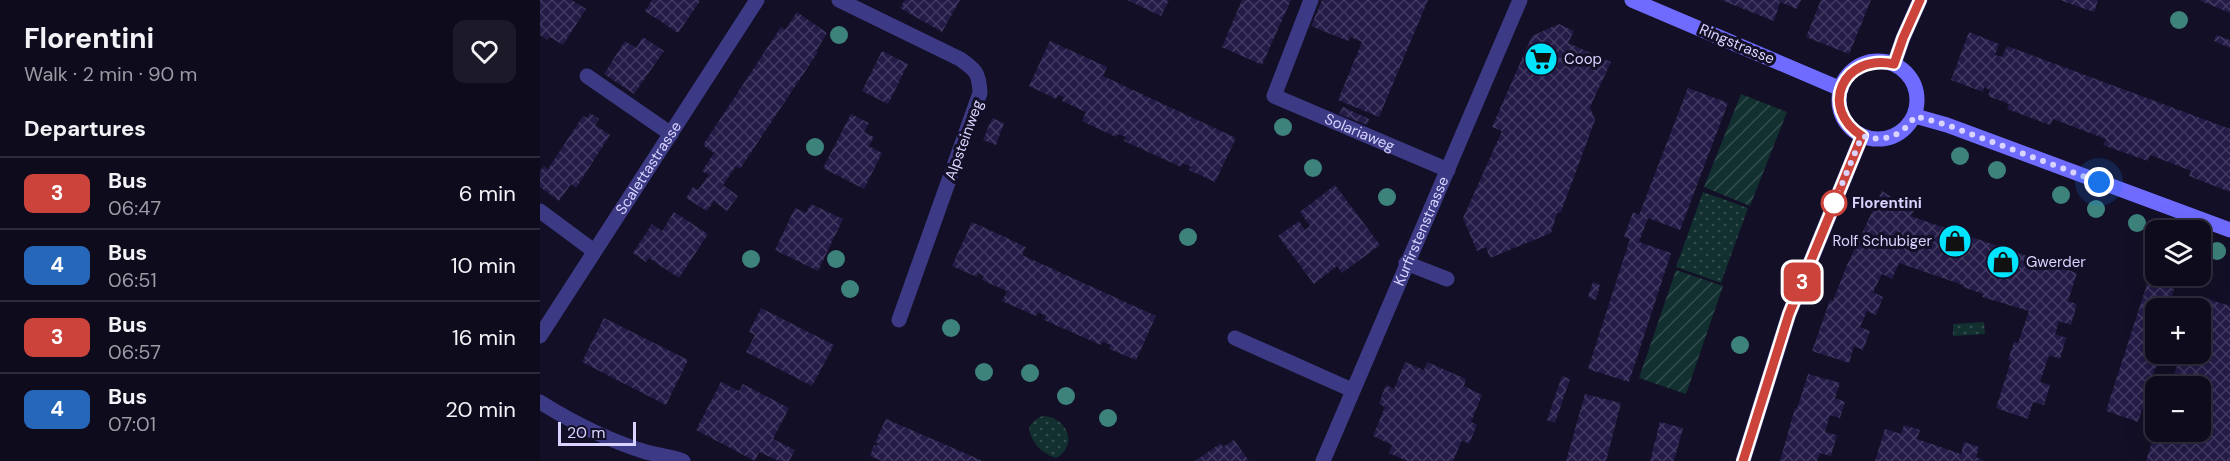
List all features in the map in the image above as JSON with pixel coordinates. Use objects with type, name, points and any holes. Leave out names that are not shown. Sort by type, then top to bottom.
[{"type":"main road","name":"Ringstrasse","points":[[1632,0],[1841,89]]},
{"type":"main road","points":[[1874,62],[1894,64],[1912,80],[1917,91],[1918,104],[1915,116],[1898,135],[1874,140],[1862,136],[1852,130],[1845,121],[1839,100],[1841,89],[1847,77],[1856,68],[1874,62]]},
{"type":"main road","points":[[1915,116],[1947,125],[2230,230]]},
{"type":"street","name":"Scalettastrasse","points":[[540,336],[758,0]]},
{"type":"street","name":"Alpsteinweg","points":[[839,0],[960,59],[976,71],[980,81],[980,93],[899,320]]},
{"type":"street","name":"Solariaweg","points":[[1311,0],[1274,96],[1448,170]]},
{"type":"street","name":"Kurfirstenstrasse","points":[[1323,461],[1520,0]]},
{"type":"street","points":[[1894,64],[1920,0]]},
{"type":"street","points":[[587,76],[671,134]]},
{"type":"street","points":[[1743,461],[1789,314],[1862,136]]},
{"type":"street","points":[[540,211],[594,251]]},
{"type":"street","points":[[1406,263],[1447,279]]},
{"type":"street","points":[[1234,338],[1352,390]]},
{"type":"street","points":[[540,402],[611,438],[645,452],[682,461]]},
{"type":"green space","points":[[1741,94],[1787,112],[1750,206],[1704,187]]},
{"type":"green space","points":[[1703,192],[1748,208],[1721,283],[1676,267]]},
{"type":"green space","points":[[1676,270],[1723,286],[1686,394],[1639,378]]},
{"type":"green space","points":[[1984,322],[1985,334],[1953,336],[1953,324]]},
{"type":"green space","points":[[1042,416],[1058,421],[1067,432],[1067,446],[1056,458],[1038,447],[1030,433],[1029,427]]},
{"type":"building","points":[[540,0],[572,0],[586,9],[563,45],[550,37],[547,40],[540,35]]},
{"type":"building","points":[[652,0],[700,1],[678,33],[645,11]]},
{"type":"building","points":[[905,0],[960,0],[942,32],[900,8]]},
{"type":"building","points":[[1127,0],[1169,0],[1161,16]]},
{"type":"building","points":[[1242,0],[1291,0],[1262,65],[1222,47]]},
{"type":"building","points":[[1322,0],[1428,0],[1379,117],[1338,100],[1362,42],[1350,37],[1348,41],[1311,26]]},
{"type":"building","points":[[1721,0],[1801,0],[1797,9],[1780,2],[1774,21]]},
{"type":"building","points":[[1821,0],[1871,0],[1849,54],[1806,37]]},
{"type":"building","points":[[2060,0],[2098,0],[2094,12]]},
{"type":"building","points":[[2199,0],[2230,0],[2230,13]]},
{"type":"building","points":[[797,12],[827,33],[816,51],[818,52],[740,169],[736,166],[723,185],[738,196],[727,211],[714,201],[707,211],[686,198],[693,187],[698,190],[709,175],[702,171],[714,153],[703,145],[781,27],[785,30]]},
{"type":"building","points":[[1559,24],[1574,31],[1568,43],[1611,62],[1590,107],[1595,120],[1551,233],[1490,258],[1486,247],[1477,251],[1463,218],[1502,131],[1492,127],[1532,36]]},
{"type":"building","points":[[1969,32],[1999,44],[1995,55],[2002,57],[2007,46],[2230,129],[2230,192],[2189,176],[2191,171],[2150,155],[2148,161],[2103,145],[2106,139],[2053,119],[2050,125],[2007,109],[2009,104],[1988,96],[1990,90],[1984,87],[1983,92],[1951,80]]},
{"type":"building","points":[[2216,35],[2230,40],[2230,48],[2214,41]]},
{"type":"building","points":[[643,37],[664,51],[634,94],[604,74],[625,41],[636,48]]},
{"type":"building","points":[[1050,41],[1107,67],[1103,76],[1236,138],[1215,182],[1189,170],[1191,167],[1183,163],[1181,167],[1124,141],[1126,137],[1118,134],[1116,137],[1082,121],[1086,112],[1062,101],[1064,97],[1058,95],[1056,99],[1029,86]]},
{"type":"building","points":[[882,51],[908,64],[888,104],[862,91]]},
{"type":"building","points":[[1688,88],[1728,103],[1680,230],[1648,218],[1639,242],[1671,253],[1629,382],[1588,369],[1630,239],[1624,237],[1633,212],[1639,215]]},
{"type":"building","points":[[1343,107],[1369,119],[1367,125],[1339,114]]},
{"type":"building","points":[[590,113],[599,119],[595,125],[610,135],[576,188],[571,184],[559,201],[540,187],[540,171],[544,166],[548,169],[583,116],[587,118]]},
{"type":"building","points":[[851,114],[869,123],[864,132],[874,137],[869,146],[882,153],[864,189],[823,168]]},
{"type":"building","points":[[992,118],[1004,123],[996,145],[983,140]]},
{"type":"building","points":[[1335,185],[1380,245],[1342,273],[1337,266],[1314,284],[1278,236],[1299,221],[1305,230],[1310,226],[1300,212]]},
{"type":"building","points":[[1882,191],[1914,211],[1910,216],[2077,273],[2068,301],[2077,304],[2071,325],[2059,321],[2055,334],[2066,338],[2060,359],[2049,355],[2040,382],[2050,385],[2044,405],[2033,402],[2028,419],[1996,408],[2011,361],[2008,360],[2014,342],[2018,343],[2029,311],[1982,297],[1983,294],[1963,287],[1963,285],[1899,263],[1892,279],[1882,274],[1873,292],[1883,297],[1876,315],[1867,311],[1860,327],[1870,331],[1863,350],[1854,346],[1849,363],[1812,351],[1830,300],[1833,301],[1847,265]]},
{"type":"building","points":[[811,204],[843,219],[818,271],[775,250],[795,208],[806,213]]},
{"type":"building","points":[[674,212],[708,234],[679,278],[649,258],[646,262],[633,253],[652,224],[662,231]]},
{"type":"building","points":[[972,222],[1026,247],[1022,255],[1156,316],[1136,360],[1109,349],[1111,345],[1103,342],[1101,345],[1044,320],[1046,316],[1038,312],[1036,316],[1002,301],[1007,291],[982,280],[984,276],[978,273],[977,277],[952,266]]},
{"type":"building","points":[[1593,282],[1600,285],[1596,300],[1588,297]]},
{"type":"building","points":[[2146,286],[2164,286],[2174,289],[2171,298],[2145,298],[2145,364],[2157,364],[2153,376],[2145,376],[2145,400],[2138,422],[2106,411]]},
{"type":"building","points":[[2211,300],[2230,306],[2230,461],[2146,461],[2152,442],[2211,442],[2211,376],[2174,376],[2178,364],[2211,364]]},
{"type":"building","points":[[761,308],[834,345],[812,386],[746,352],[755,335],[749,332]]},
{"type":"building","points":[[604,318],[688,360],[666,405],[582,362]]},
{"type":"building","points":[[1405,362],[1424,370],[1427,362],[1466,379],[1464,386],[1482,395],[1471,422],[1477,425],[1469,444],[1462,440],[1453,461],[1407,461],[1389,453],[1392,445],[1373,436],[1385,407],[1379,404],[1386,385],[1394,389]]},
{"type":"building","points":[[1808,374],[1840,383],[1835,398],[1845,402],[1840,418],[1830,415],[1825,432],[1837,435],[1831,456],[1820,453],[1817,461],[1780,461],[1795,408],[1797,409]]},
{"type":"building","points":[[1562,376],[1570,379],[1555,423],[1547,420]]},
{"type":"building","points":[[721,382],[739,391],[743,384],[789,408],[773,439],[795,450],[789,461],[779,461],[759,452],[755,461],[696,430]]},
{"type":"building","points":[[1585,394],[1621,403],[1606,461],[1566,461]]},
{"type":"building","points":[[886,419],[983,461],[882,461],[870,456],[874,445],[877,446],[878,443],[875,442]]},
{"type":"building","points":[[1660,422],[1683,428],[1674,461],[1650,461]]},
{"type":"building","points":[[1904,425],[1920,430],[1917,439],[1961,454],[1964,442],[1979,447],[1976,457],[1984,461],[1875,461],[1885,429],[1901,434]]},
{"type":"building","points":[[1234,440],[1249,461],[1195,461],[1221,443],[1223,447]]},
{"type":"bus line","name":"3","points":[[1743,461],[1789,314],[1862,136],[1852,130],[1845,121],[1839,100],[1841,89],[1847,77],[1856,68],[1881,61],[1894,64],[1920,0]]},
{"type":"place","name":"Coop","points":[[1541,59]]},
{"type":"place","name":"Florentini","points":[[1834,203]]},
{"type":"place","name":"Rolf Schubiger","points":[[1955,241]]},
{"type":"place","name":"Gwerder","points":[[2003,262]]},
{"type":"route","points":[[1834,203],[1832,208],[1862,136],[1874,140],[1898,135],[1915,116],[1947,125],[2099,182]]}]
